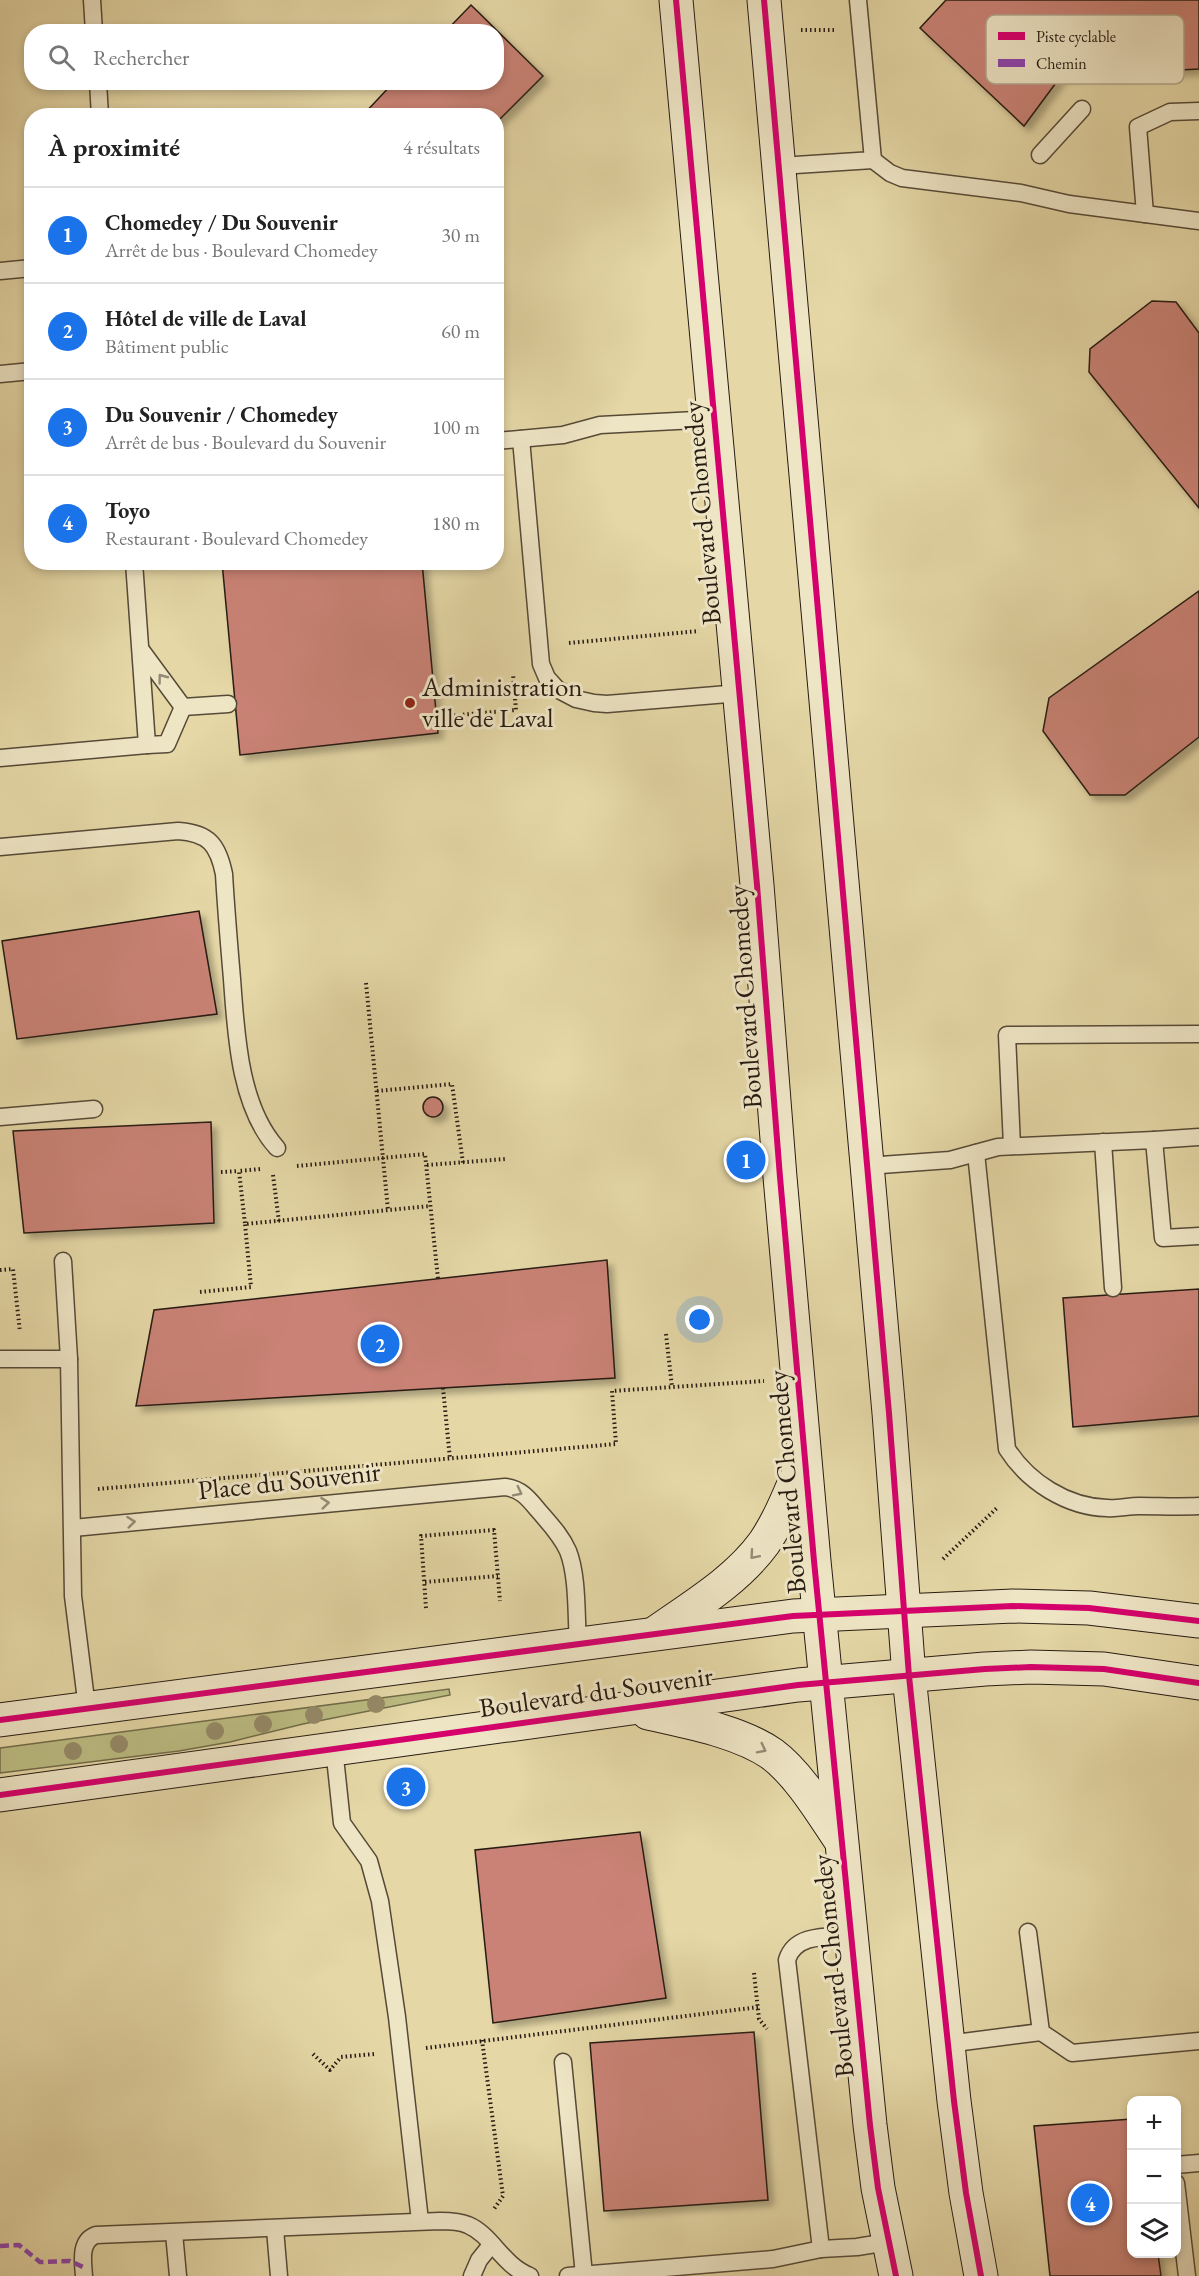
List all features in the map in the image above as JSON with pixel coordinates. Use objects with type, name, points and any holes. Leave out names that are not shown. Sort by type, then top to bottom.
[{"type":"street","name":"Boulevard Chomedey","points":[[676,0],[740,693],[820,1615],[874,2160],[896,2276]]},
{"type":"street","points":[[764,0],[867,1166],[909,1676],[947,2044],[966,2193],[981,2276]]},
{"type":"street","points":[[654,1634],[717,1589],[756,1553],[781,1514],[806,1456]]},
{"type":"street","name":"Boulevard du Souvenir","points":[[0,1720],[793,1616],[962,1607],[1051,1606],[1127,1611],[1199,1621]]},
{"type":"street","name":"Boulevard du Souvenir","points":[[0,1795],[783,1687],[985,1669],[1054,1668],[1104,1669],[1199,1683]]},
{"type":"street","points":[[632,1709],[716,1730],[772,1754],[810,1796],[842,1842]]},
{"type":"lane","points":[[92,0],[94,24]]},
{"type":"lane","points":[[858,0],[873,160]]},
{"type":"lane","points":[[98,90],[100,108]]},
{"type":"lane","points":[[1040,155],[1082,109]]},
{"type":"lane","points":[[1145,214],[1138,127],[1170,112],[1199,111]]},
{"type":"lane","points":[[780,166],[873,160],[902,178],[1021,193],[1069,204],[1199,221]]},
{"type":"lane","points":[[0,271],[24,269]]},
{"type":"lane","points":[[0,374],[24,372]]},
{"type":"lane","points":[[504,440],[563,435],[600,426],[715,419]]},
{"type":"lane","points":[[521,439],[541,664],[556,690],[576,699],[607,704],[740,693]]},
{"type":"lane","points":[[135,570],[147,745]]},
{"type":"lane","points":[[141,650],[183,707]]},
{"type":"lane","points":[[183,707],[228,704]]},
{"type":"lane","points":[[0,758],[167,744],[183,707]]},
{"type":"lane","points":[[0,847],[178,831],[203,835],[213,843],[220,856],[224,874],[237,1043],[256,1117],[266,1135],[277,1148]]},
{"type":"lane","points":[[1012,1146],[1007,1035],[1199,1034]]},
{"type":"lane","points":[[0,1117],[94,1110]]},
{"type":"lane","points":[[867,1166],[950,1160],[998,1147],[1199,1137]]},
{"type":"lane","points":[[1154,1140],[1164,1238],[1199,1236]]},
{"type":"lane","points":[[1103,1142],[1113,1288]]},
{"type":"lane","points":[[976,1153],[1004,1436],[1007,1449],[1015,1462],[1045,1487],[1084,1506],[1108,1508],[1199,1506]]},
{"type":"lane","points":[[63,1261],[69,1359],[73,1596],[87,1708]]},
{"type":"lane","points":[[0,1359],[69,1359]]},
{"type":"lane","name":"Place du Souvenir","points":[[73,1528],[410,1495],[515,1488],[525,1495],[558,1533],[568,1551],[572,1565],[578,1643]]},
{"type":"lane","points":[[334,1748],[342,1823],[369,1862],[381,1901],[397,2017],[420,2221]]},
{"type":"lane","points":[[1028,1932],[1041,2032]]},
{"type":"lane","points":[[821,2249],[787,1960],[792,1948],[804,1940],[852,1935]]},
{"type":"lane","points":[[947,2044],[1041,2032],[1072,2054],[1199,2041]]},
{"type":"lane","points":[[563,2062],[576,2275],[757,2260],[821,2249],[888,2242]]},
{"type":"lane","points":[[1181,2165],[1199,2163]]},
{"type":"lane","points":[[1180,2204],[1191,2272]]},
{"type":"lane","points":[[84,2276],[83,2253],[87,2240],[92,2236],[420,2221],[453,2222],[474,2228],[508,2263],[519,2272],[530,2276]]},
{"type":"lane","points":[[275,2229],[279,2276]]},
{"type":"lane","points":[[174,2233],[178,2276]]},
{"type":"lane","points":[[472,2276],[479,2260],[491,2245]]},
{"type":"path","points":[[801,30],[841,30]]},
{"type":"path","points":[[568,643],[699,630]]},
{"type":"path","points":[[436,717],[516,710],[513,669]]},
{"type":"path","points":[[366,983],[388,1210]]},
{"type":"path","points":[[377,1091],[452,1084],[463,1163]]},
{"type":"path","points":[[295,1166],[425,1154],[438,1279]]},
{"type":"path","points":[[427,1165],[505,1159]]},
{"type":"path","points":[[272,1168],[279,1222]]},
{"type":"path","points":[[221,1172],[261,1169]]},
{"type":"path","points":[[200,1292],[251,1287],[239,1171]]},
{"type":"path","points":[[244,1224],[430,1206]]},
{"type":"path","points":[[0,1270],[13,1269],[23,1359]]},
{"type":"path","points":[[666,1334],[672,1387]]},
{"type":"path","points":[[443,1388],[450,1458]]},
{"type":"path","points":[[943,1559],[998,1507]]},
{"type":"path","points":[[426,1608],[421,1536],[494,1530],[500,1601]]},
{"type":"path","points":[[425,1582],[498,1576]]},
{"type":"path","points":[[449,2044],[759,2007]]},
{"type":"path","points":[[482,2040],[503,2196],[494,2208]]},
{"type":"path","points":[[313,2054],[330,2070],[341,2057],[349,2057]]},
{"type":"green space","points":[[449,1689],[450,1695],[303,1724],[230,1742],[179,1751],[0,1773],[0,1748]]},
{"type":"building","points":[[946,0],[1199,0],[1199,69],[1184,70],[1184,15],[986,15],[986,84],[1055,84],[1024,126],[920,28]]},
{"type":"building","points":[[471,5],[490,24],[453,24]]},
{"type":"building","points":[[504,38],[543,76],[504,115],[504,108],[370,108],[386,90],[504,90]]},
{"type":"building","points":[[1152,301],[1176,302],[1199,333],[1199,508],[1089,372],[1090,349]]},
{"type":"building","points":[[223,570],[423,570],[438,733],[240,755]]},
{"type":"building","points":[[1199,591],[1199,737],[1125,795],[1090,795],[1043,731],[1049,698]]},
{"type":"building","points":[[199,911],[217,1014],[17,1039],[2,941]]},
{"type":"building","points":[[429,1097],[437,1097],[443,1103],[443,1111],[437,1117],[429,1117],[423,1111],[423,1103]]},
{"type":"building","points":[[211,1122],[214,1223],[24,1233],[13,1131]]},
{"type":"building","points":[[607,1260],[615,1378],[136,1406],[154,1310]]},
{"type":"building","points":[[1199,1289],[1199,1416],[1073,1427],[1063,1298]]},
{"type":"building","points":[[640,1832],[666,1998],[493,2023],[475,1850]]},
{"type":"building","points":[[754,2032],[768,2200],[604,2211],[590,2043]]},
{"type":"building","points":[[1127,2119],[1127,2258],[1159,2258],[1161,2276],[1050,2276],[1034,2126]]},
{"type":"marked path","points":[[0,2246],[19,2245],[40,2262],[70,2261],[83,2267]]},
{"type":"cycle path","points":[[676,0],[757,885],[814,1561],[870,2125],[878,2188],[896,2276]]},
{"type":"cycle path","points":[[764,0],[889,1413],[909,1676],[954,2101],[966,2193],[981,2276]]},
{"type":"cycle path","points":[[0,1720],[793,1616],[1013,1606],[1089,1608],[1199,1621]]},
{"type":"cycle path","points":[[0,1795],[798,1685],[1031,1667],[1104,1669],[1199,1683]]},
{"type":"place","name":"Administration ville de Laval","points":[[410,703]]},
{"type":"place","name":"Chomedey / Du Souvenir","points":[[746,1160]]},
{"type":"place","name":"Hôtel de ville de Laval","points":[[380,1344]]},
{"type":"place","name":"Du Souvenir / Chomedey","points":[[406,1787]]},
{"type":"place","name":"Toyo","points":[[1090,2203]]}]
